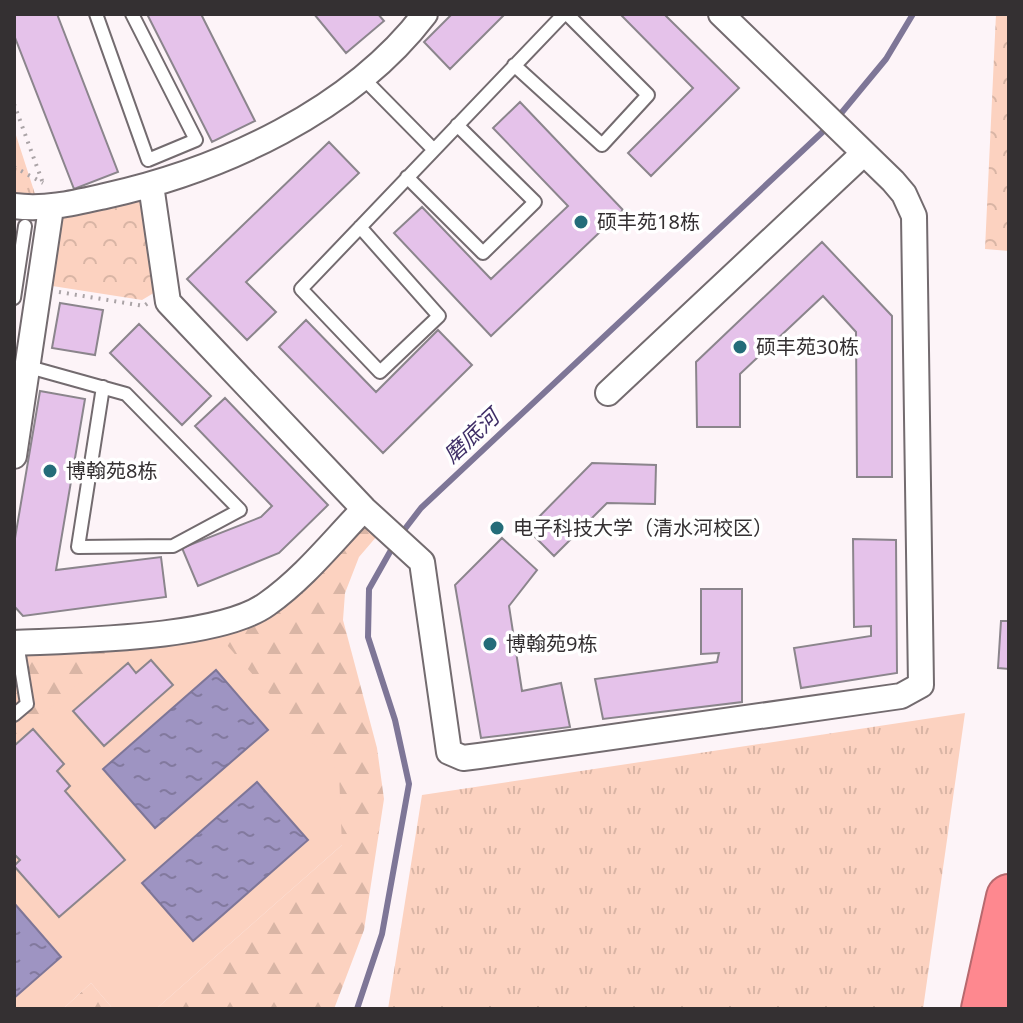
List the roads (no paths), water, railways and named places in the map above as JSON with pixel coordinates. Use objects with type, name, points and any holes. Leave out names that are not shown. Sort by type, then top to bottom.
[{"type":"highway","points":[[984,1009],[1009,897]]},
{"type":"highway","points":[[1006,1009],[1009,961]]},
{"type":"street","points":[[20,216],[151,185],[220,159],[298,122],[363,78],[425,14]]},
{"type":"street","points":[[151,185],[168,302],[370,514],[422,562],[449,752],[463,758],[609,740],[901,696],[921,685],[914,216],[904,194],[721,14]]},
{"type":"street","points":[[608,393],[857,146]]},
{"type":"street","points":[[14,456],[51,208]]},
{"type":"street","points":[[16,643],[149,633],[214,625],[245,616],[266,605],[290,586],[370,514]]},
{"type":"lane","points":[[96,14],[148,160],[196,140],[132,14]]},
{"type":"lane","points":[[360,227],[439,316],[380,372],[301,289],[514,65],[565,14],[648,95],[602,145],[514,65]]},
{"type":"lane","points":[[363,78],[433,149]]},
{"type":"lane","points":[[407,177],[483,253],[535,202],[457,125]]},
{"type":"lane","points":[[14,298],[20,216]]},
{"type":"lane","points":[[29,367],[103,387],[126,394],[240,510],[173,546],[78,547],[103,387]]},
{"type":"lane","points":[[14,715],[27,704],[16,643]]},
{"type":"water","points":[[216,670],[268,730],[155,828],[103,769]]},
{"type":"water","points":[[257,782],[308,840],[193,941],[142,883]]},
{"type":"water","points":[[14,903],[61,957],[14,998]]},
{"type":"waterway","name":"磨底河","points":[[838,117],[886,59],[913,14]]},
{"type":"waterway","name":"磨底河","points":[[401,534],[421,508],[830,125]]},
{"type":"waterway","name":"磨底河","points":[[357,1009],[382,934],[409,784],[395,720],[368,637],[369,589],[395,543]]},
{"type":"place","name":"硕丰苑18栋","points":[[581,222]]},
{"type":"place","name":"硕丰苑30栋","points":[[740,347]]},
{"type":"place","name":"博翰苑8栋","points":[[50,471]]},
{"type":"place","name":"电子科技大学（清水河校区）","points":[[497,528]]},
{"type":"place","name":"博翰苑9栋","points":[[490,644]]}]
